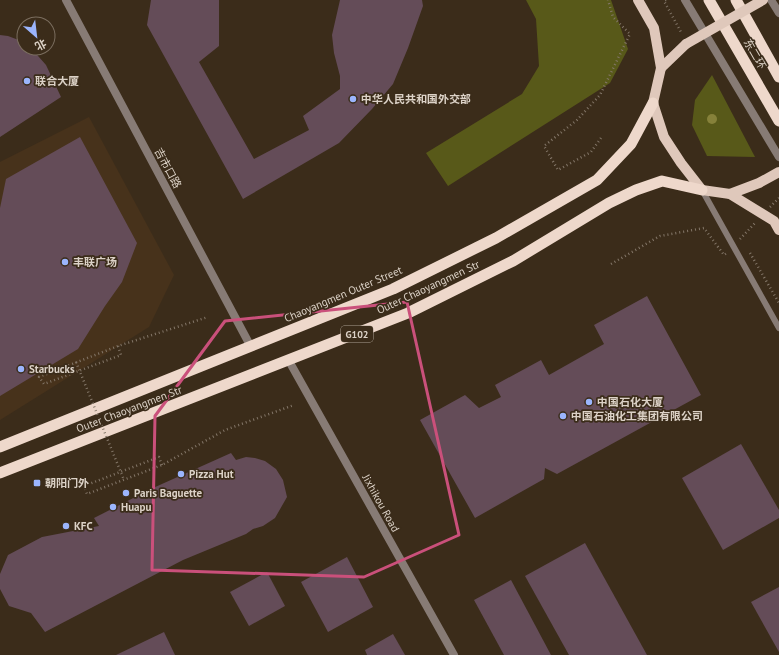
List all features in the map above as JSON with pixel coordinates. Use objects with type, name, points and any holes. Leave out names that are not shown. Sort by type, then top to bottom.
[{"type":"highway","name":"东二环","points":[[709,0],[779,121]]},
{"type":"highway","points":[[736,0],[779,77]]},
{"type":"highway","name":"Chaoyangmen Outer Street","points":[[0,447],[400,286],[496,238],[597,180],[631,144],[653,103]]},
{"type":"highway","name":"Outer Chaoyangmen Str","points":[[0,473],[289,361],[408,313],[513,261],[609,203],[636,190],[662,181],[702,190]]},
{"type":"main road","points":[[638,0],[654,28],[661,68],[653,103],[664,137],[681,163],[702,190],[730,194],[774,221],[779,230]]},
{"type":"main road","points":[[661,68],[686,41],[763,0]]},
{"type":"main road","points":[[730,194],[759,183],[779,172]]},
{"type":"street","name":"吉市口路","points":[[66,0],[251,347]]},
{"type":"street","points":[[685,0],[779,157]]},
{"type":"street","points":[[771,0],[779,13]]},
{"type":"street","name":"Jixhikou Road","points":[[289,361],[454,655]]},
{"type":"lane","points":[[702,190],[779,328]]},
{"type":"path","points":[[602,138],[591,152],[558,170],[544,146],[577,120],[600,95],[630,34],[613,17],[608,0]]},
{"type":"path","points":[[666,0],[664,1],[686,41]]},
{"type":"path","points":[[777,200],[779,204]]},
{"type":"path","points":[[611,264],[660,236],[704,228],[724,255]]},
{"type":"path","points":[[741,237],[745,244]]},
{"type":"path","points":[[749,251],[779,303]]},
{"type":"path","points":[[118,346],[121,355],[44,384],[39,377],[118,346],[208,317]]},
{"type":"path","points":[[76,362],[124,480]]},
{"type":"path","points":[[162,465],[159,457],[84,486],[87,494],[124,480],[162,465],[225,430],[294,406]]},
{"type":"highlighted area","points":[[407,302],[459,535],[364,577],[152,570],[155,416],[225,321]]},
{"type":"shaded area","points":[[526,0],[611,0],[628,49],[610,83],[448,186],[426,153],[522,94],[539,66],[536,19]]},
{"type":"shaded area","points":[[712,75],[755,157],[707,156],[692,125],[695,100]]},
{"type":"shaded area","name":"丰联广场","points":[[89,117],[174,275],[149,327],[0,420],[0,162]]},
{"type":"building","name":"中华人民共和国外交部","points":[[151,0],[219,0],[219,46],[199,62],[254,159],[309,130],[303,116],[340,89],[340,76],[334,53],[332,35],[340,0],[422,0],[423,6],[393,84],[372,109],[339,143],[243,199],[147,25]]},
{"type":"building","name":"联合大厦","points":[[0,35],[16,39],[16,56],[38,56],[46,65],[61,97],[0,137]]},
{"type":"building","name":"丰联广场","points":[[80,137],[137,243],[122,282],[78,349],[0,396],[0,208],[6,179]]},
{"type":"building","name":"中国石化大厦","points":[[647,296],[701,395],[557,474],[545,468],[544,479],[475,518],[420,420],[465,395],[479,408],[501,397],[495,385],[541,360],[549,375],[604,344],[594,325]]},
{"type":"building","points":[[741,444],[779,510],[779,518],[723,550],[682,478]]},
{"type":"building","points":[[231,453],[236,460],[246,457],[255,458],[265,461],[276,469],[283,480],[287,497],[275,518],[263,526],[253,529],[246,534],[183,560],[45,632],[31,613],[9,606],[0,589],[0,574],[8,555],[42,537],[99,526],[94,518],[153,488]]},
{"type":"building","points":[[585,543],[647,655],[569,655],[525,576]]},
{"type":"building","points":[[347,557],[373,607],[328,632],[301,582]]},
{"type":"building","points":[[267,572],[285,606],[249,626],[230,592]]},
{"type":"building","points":[[511,580],[551,655],[504,655],[474,600]]},
{"type":"building","points":[[779,587],[779,652],[751,602]]},
{"type":"building","points":[[164,632],[175,655],[116,655]]},
{"type":"building","points":[[393,634],[405,655],[367,655],[365,650]]},
{"type":"place","name":"联合大厦","points":[[27,81]]},
{"type":"place","name":"中华人民共和国外交部","points":[[353,99]]},
{"type":"place","name":"丰联广场","points":[[65,262]]},
{"type":"place","name":"Starbucks","points":[[21,369]]},
{"type":"place","name":"中国石化大厦","points":[[589,402]]},
{"type":"place","name":"中国石油化工集团有限公司","points":[[563,416]]},
{"type":"place","name":"Pizza Hut","points":[[181,474]]},
{"type":"place","name":"朝阳门外","points":[[37,483]]},
{"type":"place","name":"Paris Baguette","points":[[126,493]]},
{"type":"place","name":"Huapu","points":[[113,507]]},
{"type":"place","name":"KFC","points":[[66,526]]}]
